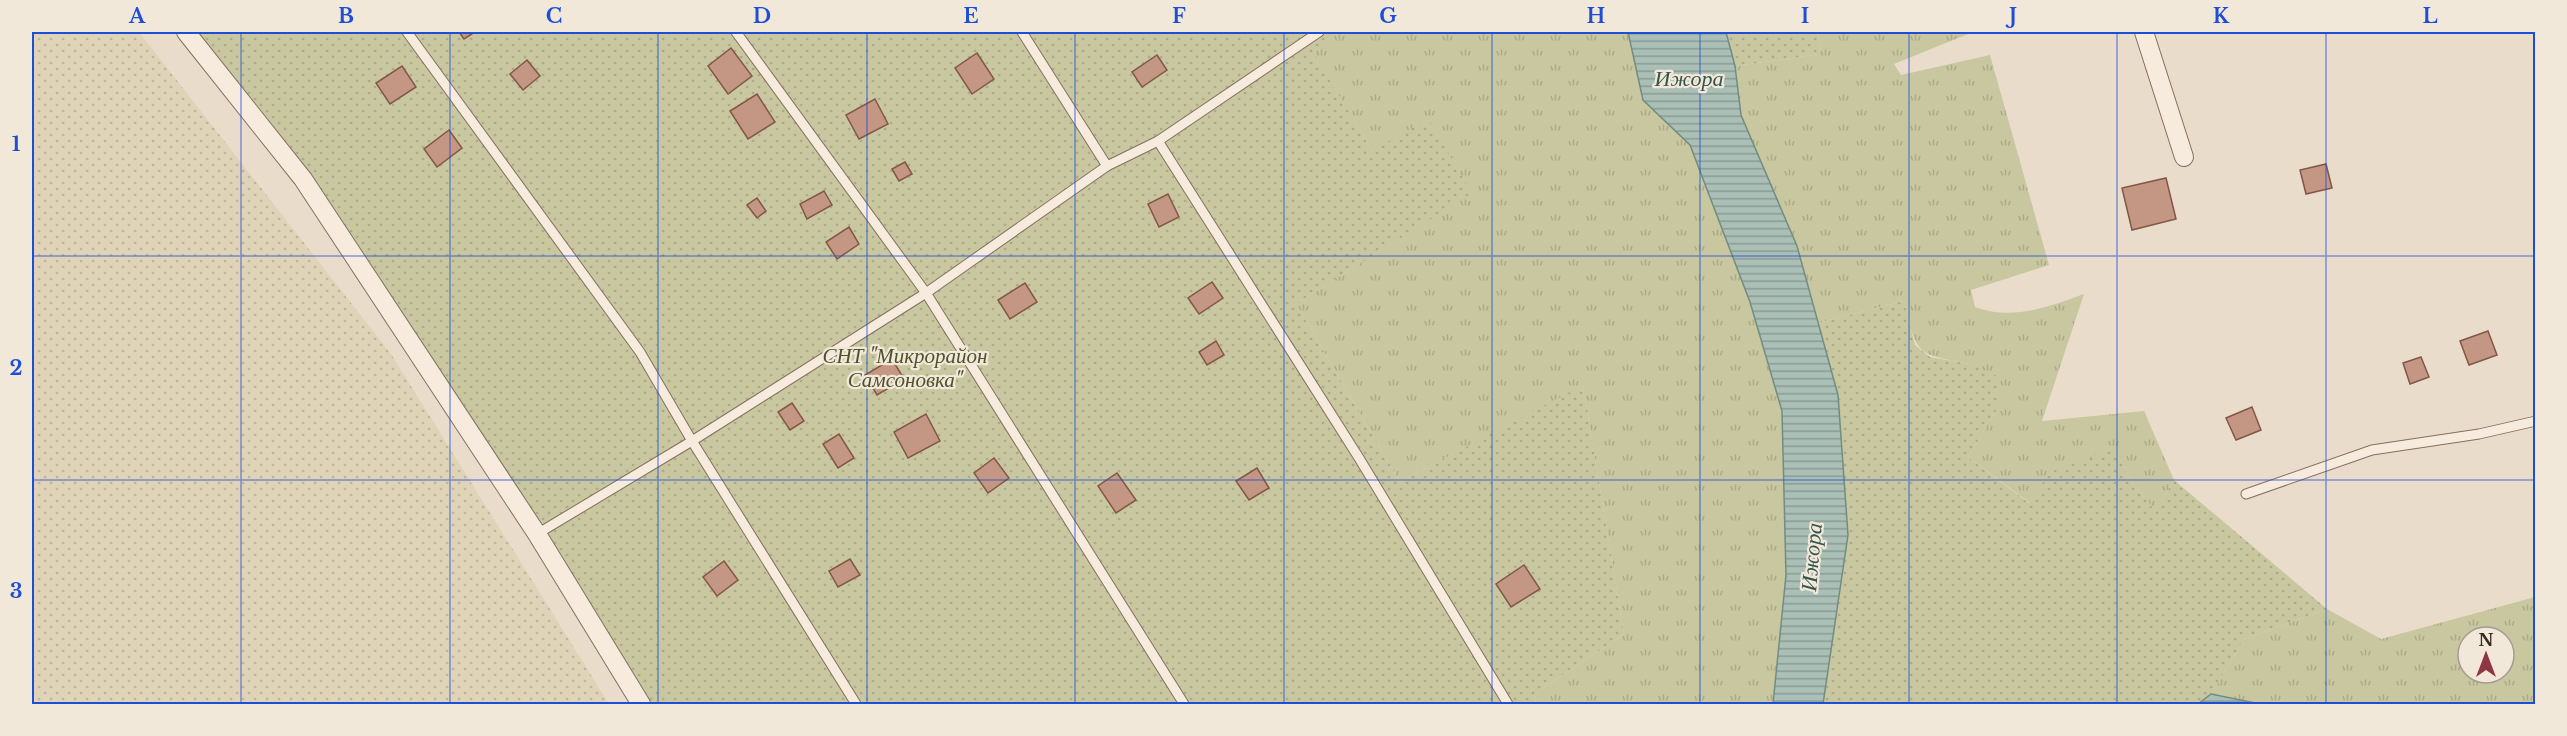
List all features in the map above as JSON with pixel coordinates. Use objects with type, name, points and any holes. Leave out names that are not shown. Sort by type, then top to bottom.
[{"type":"street","points":[[186,32],[303,179],[537,534],[642,705]]},
{"type":"street","points":[[2144,32],[2184,157]]},
{"type":"lane","points":[[407,32],[640,352],[692,441],[856,705]]},
{"type":"lane","points":[[736,32],[926,293],[1184,705]]},
{"type":"lane","points":[[1022,32],[1107,166]]},
{"type":"lane","points":[[537,534],[692,441],[926,293],[1107,166],[1158,141],[1318,32]]},
{"type":"lane","points":[[1158,141],[1359,458],[1508,705]]},
{"type":"lane","points":[[2246,494],[2372,450],[2479,434],[2535,422]]},
{"type":"shaded area","points":[[32,32],[139,32],[391,354],[609,704],[32,704]]},
{"type":"green space","name":"СНТ \"Микрорайон Самсоновка\"","points":[[186,32],[1340,32],[1312,50],[1372,151],[1428,119],[1472,193],[1296,304],[1400,482],[1583,385],[1624,634],[1534,694],[1536,704],[641,704],[303,179]]},
{"type":"green space","points":[[1340,32],[1628,32],[1643,100],[1690,145],[1750,302],[1782,411],[1786,575],[1773,704],[1536,704],[1534,694],[1624,634],[1583,386],[1400,482],[1296,304],[1471,193],[1372,151],[1311,50]]},
{"type":"green space","points":[[1726,32],[1818,32],[1820,54],[1735,66]]},
{"type":"green space","points":[[1818,32],[1973,32],[1894,64],[1901,75],[1990,55],[2049,265],[1971,290],[1975,307],[2003,313],[2030,311],[2084,294],[2042,421],[2144,411],[2174,480],[2155,511],[2130,479],[2114,449],[2030,503],[1968,457],[1997,409],[1970,364],[1938,358],[1921,349],[1912,332],[1904,301],[1818,323],[1797,246],[1741,115],[1735,66],[1820,54]]},
{"type":"green space","points":[[1904,301],[1915,345],[1930,357],[1970,364],[1999,377],[1997,409],[1968,457],[2029,503],[2050,472],[2114,448],[2130,479],[2155,511],[2174,480],[2327,609],[2244,639],[2211,694],[2198,704],[1823,704],[1848,535],[1838,395],[1818,323]]},
{"type":"green space","points":[[2535,597],[2535,703],[2260,704],[2211,694],[2244,639],[2327,609],[2381,639]]},
{"type":"water","name":"Ижора","points":[[1628,32],[1726,32],[1735,66],[1741,115],[1797,246],[1838,395],[1848,535],[1823,704],[1773,704],[1786,575],[1782,411],[1750,302],[1690,145],[1643,100]]},
{"type":"water","points":[[2211,694],[2260,704],[2198,704]]},
{"type":"building","points":[[459,32],[475,32],[464,39]]},
{"type":"building","points":[[731,48],[752,76],[728,94],[708,66]]},
{"type":"building","points":[[977,53],[994,79],[972,94],[955,68]]},
{"type":"building","points":[[1157,55],[1167,70],[1142,87],[1132,72]]},
{"type":"building","points":[[527,60],[540,76],[523,90],[510,74]]},
{"type":"building","points":[[402,66],[416,87],[390,104],[376,83]]},
{"type":"building","points":[[757,94],[775,122],[748,139],[730,111]]},
{"type":"building","points":[[875,99],[888,124],[859,139],[846,115]]},
{"type":"building","points":[[449,130],[462,148],[437,167],[424,149]]},
{"type":"building","points":[[905,162],[912,174],[899,181],[892,169]]},
{"type":"building","points":[[2326,164],[2332,188],[2306,194],[2300,170]]},
{"type":"building","points":[[2166,178],[2176,219],[2132,230],[2122,188]]},
{"type":"building","points":[[824,191],[832,205],[807,219],[800,204]]},
{"type":"building","points":[[1168,194],[1179,217],[1159,227],[1148,204]]},
{"type":"building","points":[[757,198],[766,211],[757,218],[747,205]]},
{"type":"building","points":[[849,227],[859,244],[837,259],[826,242]]},
{"type":"building","points":[[1212,282],[1223,298],[1199,314],[1188,298]]},
{"type":"building","points":[[1025,283],[1037,302],[1010,319],[998,300]]},
{"type":"building","points":[[2488,331],[2497,355],[2469,365],[2460,341]]},
{"type":"building","points":[[1216,341],[1224,355],[1207,365],[1199,352]]},
{"type":"building","points":[[2421,357],[2429,377],[2410,384],[2403,363]]},
{"type":"building","points":[[892,359],[904,379],[877,395],[865,375]]},
{"type":"building","points":[[792,403],[804,421],[790,430],[778,412]]},
{"type":"building","points":[[2252,407],[2261,430],[2236,440],[2226,418]]},
{"type":"building","points":[[926,414],[940,441],[908,458],[894,432]]},
{"type":"building","points":[[839,434],[854,458],[838,468],[823,444]]},
{"type":"building","points":[[994,458],[1009,478],[988,493],[974,473]]},
{"type":"building","points":[[1257,468],[1269,488],[1249,500],[1236,481]]},
{"type":"building","points":[[1117,473],[1136,500],[1116,513],[1098,486]]},
{"type":"building","points":[[850,559],[860,575],[838,587],[829,571]]},
{"type":"building","points":[[724,561],[738,580],[717,596],[703,577]]},
{"type":"building","points":[[1524,565],[1540,589],[1511,607],[1496,584]]}]
